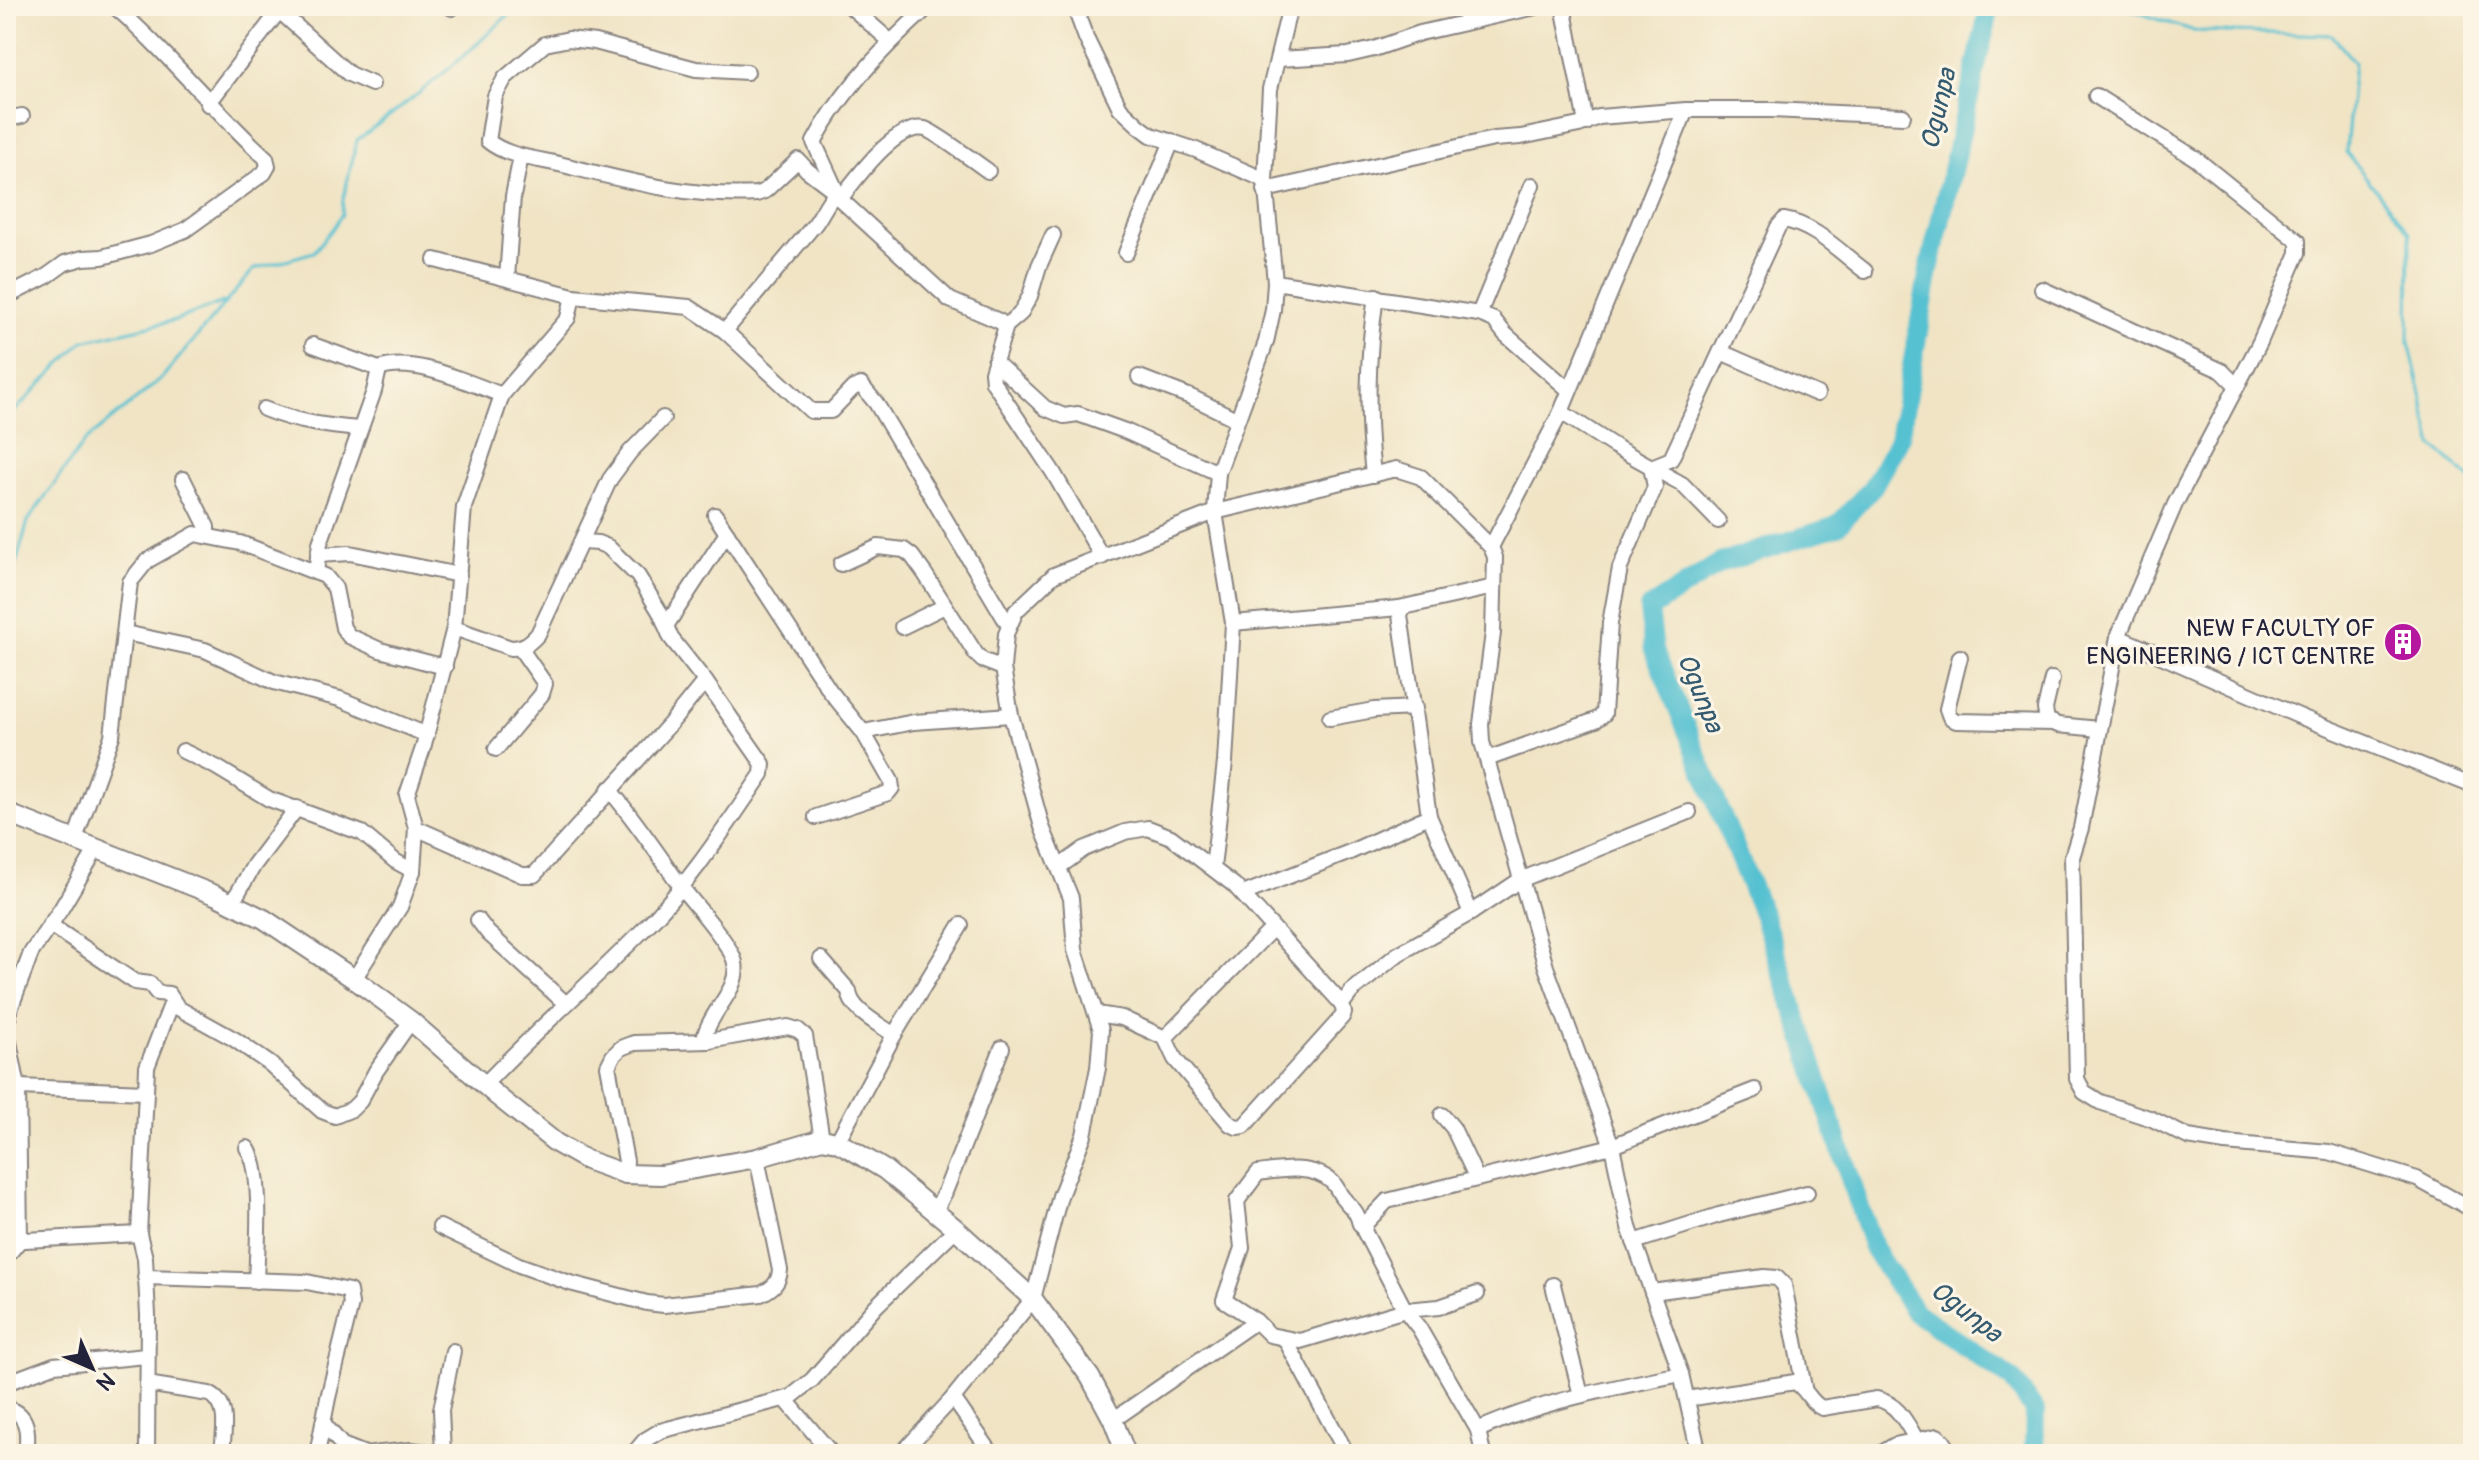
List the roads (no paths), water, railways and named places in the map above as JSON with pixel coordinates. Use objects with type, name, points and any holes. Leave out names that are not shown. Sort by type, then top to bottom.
[{"type":"street","points":[[6,297],[65,263],[151,244],[185,230],[264,173],[268,166],[266,158],[208,104],[114,6]]},
{"type":"street","points":[[850,6],[890,41]]},
{"type":"street","points":[[747,72],[696,69],[595,42],[569,39],[545,44],[505,78],[495,96],[488,141],[497,149],[614,179],[690,193],[757,194],[765,191],[798,160],[890,41],[929,6]]},
{"type":"street","points":[[1074,6],[1120,108],[1151,135],[1172,141],[1265,185],[1494,139],[1521,137],[1586,123],[1599,117],[1686,110],[1903,116]]},
{"type":"street","points":[[1213,868],[1225,762],[1233,623],[1215,512],[1218,473],[1266,342],[1275,282],[1265,185],[1270,89],[1290,6]]},
{"type":"street","points":[[1278,59],[1348,55],[1420,33],[1540,6]]},
{"type":"street","points":[[1563,6],[1586,123]]},
{"type":"street","points":[[208,104],[275,7],[349,74],[372,84]]},
{"type":"street","points":[[2096,96],[2195,158],[2298,241],[2298,253],[2260,342],[2175,504],[2118,637],[2081,828],[2072,857],[2077,1079],[2084,1092],[2100,1102],[2152,1119],[2188,1137],[2329,1152],[2417,1179],[2473,1210]]},
{"type":"street","points":[[1491,547],[1561,412],[1686,110]]},
{"type":"street","points":[[6,119],[22,116]]},
{"type":"street","points":[[725,331],[815,224],[828,201],[838,196],[896,137],[912,128],[927,129],[988,171]]},
{"type":"street","points":[[1126,253],[1172,141]]},
{"type":"street","points":[[814,142],[838,196]]},
{"type":"street","points":[[507,278],[513,196],[521,156]]},
{"type":"street","points":[[798,160],[950,300],[1006,326]]},
{"type":"street","points":[[1479,314],[1532,185]]},
{"type":"street","points":[[1651,467],[1671,459],[1778,227],[1784,220],[1815,233],[1865,271]]},
{"type":"street","points":[[1053,235],[1030,296],[1020,314],[1006,326],[992,372],[997,390],[1053,472],[1102,557]]},
{"type":"street","points":[[435,260],[573,296],[689,307],[725,331],[811,411],[831,411],[853,388],[861,385],[876,403],[1009,626]]},
{"type":"street","points":[[1275,282],[1479,314],[1494,320],[1505,334],[1569,390]]},
{"type":"street","points":[[2042,289],[2222,371],[2237,386]]},
{"type":"street","points":[[354,979],[400,907],[413,871],[416,828],[407,795],[427,735],[454,628],[464,507],[502,395],[568,318],[573,296]]},
{"type":"street","points":[[1373,475],[1367,422],[1368,350],[1376,296]]},
{"type":"street","points":[[313,345],[379,369],[394,364],[425,369],[502,395]]},
{"type":"street","points":[[1721,352],[1817,394]]},
{"type":"street","points":[[995,362],[1045,408],[1064,416],[1078,414],[1125,431],[1218,473]]},
{"type":"street","points":[[316,572],[318,555],[379,369]]},
{"type":"street","points":[[1139,377],[1236,419]]},
{"type":"street","points":[[264,409],[316,425],[359,429]]},
{"type":"street","points":[[1561,412],[1682,484],[1718,521]]},
{"type":"street","points":[[454,628],[511,648],[520,648],[538,634],[610,479],[630,452],[663,418]]},
{"type":"street","points":[[1487,759],[1596,720],[1604,714],[1610,623],[1620,568],[1655,487],[1651,467]]},
{"type":"street","points":[[901,1454],[953,1398],[1033,1299],[1060,1196],[1084,1135],[1098,1068],[1101,1030],[1075,950],[1071,898],[1042,827],[1011,715],[1003,668],[1006,634],[1016,611],[1054,575],[1215,512],[1396,469],[1421,477],[1491,547],[1496,566],[1493,633],[1481,724],[1482,742],[1546,967],[1612,1146],[1634,1242],[1681,1374],[1699,1454]]},
{"type":"street","points":[[183,479],[207,527],[207,536]]},
{"type":"street","points":[[715,515],[830,691],[863,732],[891,781],[892,788],[888,793],[816,817]]},
{"type":"street","points":[[666,626],[727,533]]},
{"type":"street","points":[[75,839],[112,736],[125,633],[126,594],[130,582],[147,561],[195,534],[240,543],[325,576],[335,588],[343,628],[349,636],[380,650],[445,667]]},
{"type":"street","points":[[484,1085],[643,930],[681,887],[762,774],[763,764],[671,638],[638,576],[608,547],[583,542]]},
{"type":"street","points":[[841,564],[878,547],[904,550],[912,556],[976,654],[982,660],[1003,668]]},
{"type":"street","points":[[318,555],[350,553],[459,575]]},
{"type":"street","points":[[1233,623],[1399,608],[1494,587]]},
{"type":"street","points":[[902,627],[945,606]]},
{"type":"street","points":[[1399,608],[1429,816],[1471,913]]},
{"type":"street","points":[[125,633],[205,650],[274,682],[340,699],[427,735]]},
{"type":"street","points":[[2118,637],[2301,717],[2473,786]]},
{"type":"street","points":[[496,749],[542,694],[545,684],[520,648]]},
{"type":"street","points":[[1960,657],[1947,709],[1956,721],[2053,723],[2099,729]]},
{"type":"street","points":[[2052,679],[2045,714],[2053,723]]},
{"type":"street","points":[[416,828],[522,875],[534,875],[705,681]]},
{"type":"street","points":[[1330,718],[1374,710],[1415,708]]},
{"type":"street","points":[[863,732],[914,722],[1011,715]]},
{"type":"street","points":[[183,751],[269,799],[362,833],[395,861],[413,871]]},
{"type":"street","points":[[609,789],[644,831],[681,887],[730,950],[735,963],[734,982],[707,1025],[705,1035],[709,1041]]},
{"type":"street","points":[[232,903],[254,865],[297,808]]},
{"type":"street","points":[[1342,1004],[1351,992],[1398,954],[1471,913],[1520,880],[1689,812]]},
{"type":"street","points":[[6,813],[232,903],[264,919],[411,1021],[556,1143],[586,1160],[625,1174],[680,1173],[830,1141],[885,1170],[1033,1299],[1083,1367],[1113,1420],[1126,1454]]},
{"type":"street","points":[[1243,894],[1350,852],[1429,816]]},
{"type":"street","points":[[1059,867],[1084,849],[1125,832],[1148,828],[1171,837],[1243,894],[1342,1004],[1344,1013],[1244,1126],[1237,1127],[1230,1124],[1175,1059],[1165,1038],[1122,1018],[1097,1014]]},
{"type":"street","points":[[6,1257],[13,1241],[18,1087],[7,1032],[9,1012],[31,953],[97,848]]},
{"type":"street","points":[[478,920],[488,933],[565,1003]]},
{"type":"street","points":[[50,925],[135,982],[150,984],[157,993],[169,994],[178,1008],[234,1039],[270,1064],[322,1111],[335,1116],[352,1109],[360,1101],[376,1071],[411,1021]]},
{"type":"street","points":[[830,1141],[961,925]]},
{"type":"street","points":[[1165,1038],[1272,929]]},
{"type":"street","points":[[821,959],[849,991],[849,997],[859,1009],[894,1035]]},
{"type":"street","points":[[147,1454],[148,1315],[145,1258],[139,1234],[147,1067],[172,1002]]},
{"type":"street","points":[[625,1174],[626,1161],[608,1066],[621,1048],[634,1043],[709,1041],[788,1027],[798,1030],[805,1036],[830,1141]]},
{"type":"street","points":[[935,1211],[1002,1048]]},
{"type":"street","points":[[18,1087],[146,1092]]},
{"type":"street","points":[[1483,1454],[1478,1430],[1419,1328],[1405,1310],[1364,1231],[1366,1223],[1387,1201],[1612,1146],[1755,1090]]},
{"type":"street","points":[[1442,1115],[1453,1128],[1477,1179]]},
{"type":"street","points":[[247,1148],[254,1156],[257,1191],[256,1281]]},
{"type":"street","points":[[440,1227],[519,1265],[570,1283],[647,1303],[664,1305],[761,1294],[773,1288],[780,1270],[757,1158]]},
{"type":"street","points":[[1366,1223],[1360,1224],[1357,1211],[1345,1201],[1332,1181],[1310,1171],[1258,1173],[1237,1201],[1242,1248],[1224,1300],[1256,1321],[1270,1335],[1300,1341],[1405,1310],[1439,1307],[1477,1294]]},
{"type":"street","points":[[1634,1242],[1719,1215],[1807,1193]]},
{"type":"street","points":[[633,1454],[645,1440],[660,1431],[785,1399],[812,1380],[876,1306],[956,1229]]},
{"type":"street","points":[[13,1241],[139,1234]]},
{"type":"street","points":[[145,1277],[307,1282],[349,1291],[351,1304],[318,1451],[342,1445]]},
{"type":"street","points":[[1652,1292],[1764,1277],[1777,1278],[1784,1285],[1804,1387],[1817,1406],[1822,1408],[1877,1399],[1885,1401],[1904,1419],[1916,1439]]},
{"type":"street","points":[[1553,1285],[1581,1395]]},
{"type":"street","points":[[1113,1420],[1256,1321]]},
{"type":"street","points":[[1285,1339],[1347,1454]]},
{"type":"street","points":[[372,1454],[411,1450],[444,1453],[441,1410],[453,1351]]},
{"type":"street","points":[[26,1454],[28,1434],[18,1412],[9,1414],[6,1383],[54,1365],[146,1356]]},
{"type":"street","points":[[1478,1430],[1504,1418],[1581,1395],[1681,1374]]},
{"type":"street","points":[[1687,1399],[1795,1382],[1804,1387]]},
{"type":"street","points":[[147,1384],[218,1398],[224,1410],[222,1454]]},
{"type":"street","points":[[953,1398],[992,1454]]},
{"type":"street","points":[[785,1399],[832,1454]]},
{"type":"street","points":[[323,1423],[342,1445],[365,1454]]},
{"type":"street","points":[[1880,1454],[1895,1445],[1937,1436],[1952,1454]]},
{"type":"waterway","points":[[6,599],[28,521],[84,442],[161,379],[254,269],[314,252],[342,214],[357,140],[440,76],[517,6]]},
{"type":"waterway","name":"Ogunpa","points":[[1990,6],[1929,270],[1899,439],[1872,488],[1837,526],[1720,563],[1649,609],[1654,650],[1764,918],[1874,1250],[1915,1312],[2012,1379],[2035,1411],[2034,1454]]},
{"type":"waterway","points":[[2118,6],[2194,31],[2332,35],[2354,62],[2346,152],[2410,233],[2409,342],[2433,446],[2473,481]]},
{"type":"waterway","points":[[6,420],[83,341],[176,320],[223,302]]},
{"type":"place","name":"NEW FACULTY OF ENGINEERING / ICT CENTRE","points":[[2403,642]]}]
